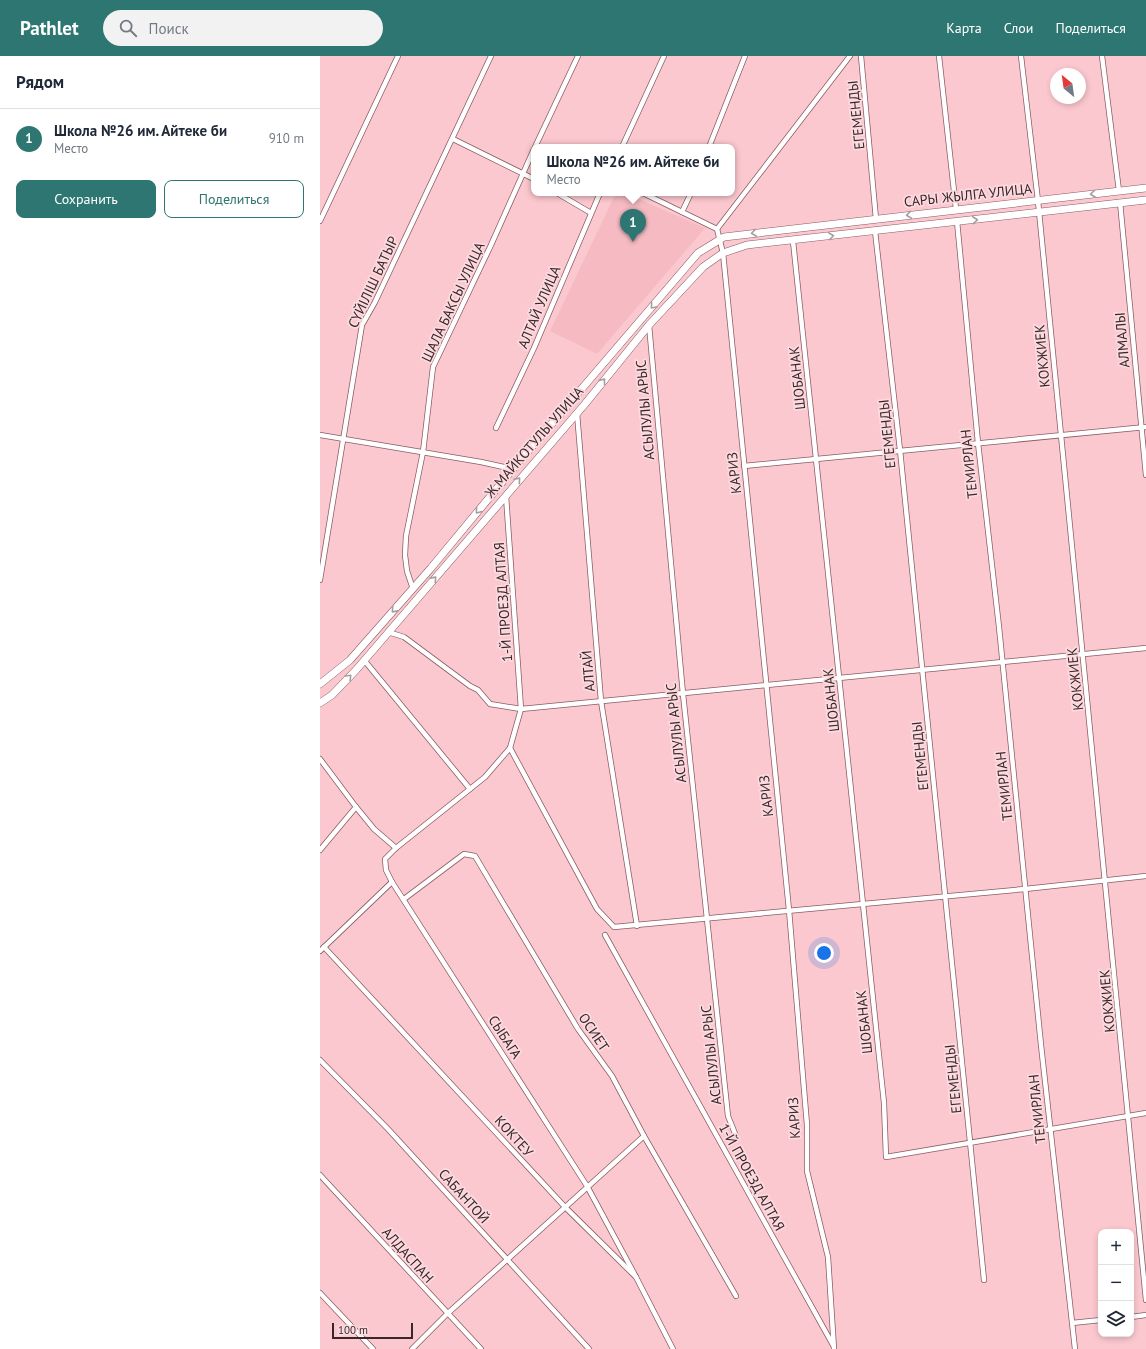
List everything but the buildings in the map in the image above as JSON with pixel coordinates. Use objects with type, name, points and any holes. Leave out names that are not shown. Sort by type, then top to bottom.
[{"type":"street","points":[[320,221],[398,56]]},
{"type":"street","name":"СҮЙІЛІШ БАТЫР","points":[[320,580],[350,388],[362,325],[375,302],[491,56]]},
{"type":"street","name":"ШАЛА БАКСЫ УЛИЦА","points":[[536,144],[578,56]]},
{"type":"street","points":[[623,144],[664,56]]},
{"type":"street","points":[[649,196],[718,229],[850,56]]},
{"type":"street","name":"ЕГЕМЕНДЫ","points":[[861,56],[876,219]]},
{"type":"street","points":[[939,56],[956,209]]},
{"type":"street","name":"КОКЖИЕК","points":[[1021,56],[1040,213],[1060,435],[1106,880],[1146,1300]]},
{"type":"street","points":[[1102,56],[1119,191]]},
{"type":"street","points":[[709,144],[743,57]]},
{"type":"street","points":[[453,139],[531,177]]},
{"type":"street","name":"ШАЛА БАКСЫ УЛИЦА","points":[[413,589],[407,571],[406,543],[423,452],[433,367],[531,156]]},
{"type":"street","name":"САРЫ ЖЫЛГА УЛИЦА","points":[[792,228],[1146,188]]},
{"type":"street","points":[[563,196],[591,213]]},
{"type":"street","name":"АЛТАЙ УЛИЦА","points":[[496,428],[534,348],[599,196]]},
{"type":"street","points":[[682,212],[690,196]]},
{"type":"street","name":"САРЫ ЖЫЛГА УЛИЦА","points":[[793,241],[1146,200]]},
{"type":"street","name":"АЛМАЛЫ","points":[[1120,202],[1143,427],[1146,475]]},
{"type":"street","name":"ТЕМИРЛАН","points":[[957,221],[978,443],[1050,1129],[1075,1349]]},
{"type":"street","name":"Ж.МАЙКОТУЛЫ УЛИЦА","points":[[320,684],[350,660],[413,589],[513,469],[698,253],[724,236],[792,228]]},
{"type":"street","name":"КАРИЗ","points":[[718,229],[723,253],[789,910],[807,1125],[807,1171],[828,1257],[834,1348]]},
{"type":"street","name":"ЕГЕМЕНДЫ","points":[[874,231],[900,450],[984,1280]]},
{"type":"street","name":"Ж.МАЙКОТУЛЫ УЛИЦА","points":[[320,703],[332,695],[364,660],[577,413],[649,325],[703,267],[723,253],[747,245],[793,241]]},
{"type":"street","name":"ШОБАНАК","points":[[793,241],[884,1103],[886,1157],[970,1142]]},
{"type":"street","name":"АСЫЛУЛЫ АРЫС","points":[[649,325],[683,694],[728,1116],[736,1136]]},
{"type":"street","name":"АЛТАЙ","points":[[577,413],[601,701],[637,926]]},
{"type":"street","points":[[744,466],[1143,427]]},
{"type":"street","points":[[320,435],[513,469]]},
{"type":"street","name":"1-Й ПРОЕЗД АЛТАЯ","points":[[506,494],[521,709],[510,748]]},
{"type":"street","points":[[467,526],[474,532]]},
{"type":"street","points":[[388,632],[404,637],[470,686],[478,690],[490,704],[521,709],[1146,648]]},
{"type":"street","points":[[364,660],[470,789]]},
{"type":"street","points":[[320,759],[374,829],[396,848],[485,777],[510,748],[597,909],[614,927],[1025,889],[1146,876]]},
{"type":"street","points":[[320,850],[356,807]]},
{"type":"street","name":"СЫБАГА","points":[[396,848],[385,859],[386,870],[392,882],[587,1186],[636,1277]]},
{"type":"street","name":"ОСИЕТ","points":[[404,899],[464,854],[475,856],[578,1029],[612,1076],[644,1136],[736,1296]]},
{"type":"street","points":[[320,951],[392,882]]},
{"type":"street","name":"1-Й ПРОЕЗД АЛТАЯ","points":[[605,935],[834,1348]]},
{"type":"street","name":"КОКТЕУ","points":[[324,947],[565,1208],[636,1277],[673,1349]]},
{"type":"street","name":"САБАНТОЙ","points":[[320,1060],[388,1129],[590,1349]]},
{"type":"street","points":[[970,1142],[1146,1113]]},
{"type":"street","points":[[412,1349],[447,1314],[644,1136]]},
{"type":"street","name":"АЛДАСПАН","points":[[320,1175],[481,1349]]},
{"type":"street","points":[[320,1293],[373,1349]]},
{"type":"street","points":[[1134,1317],[1146,1315]]},
{"type":"street","points":[[1072,1323],[1098,1320]]},
{"type":"shaded area","points":[[615,196],[632,196],[705,228],[597,354],[550,331]]},
{"type":"place","name":"Школа №26 им. Айтеке би","points":[[633,242]]}]
